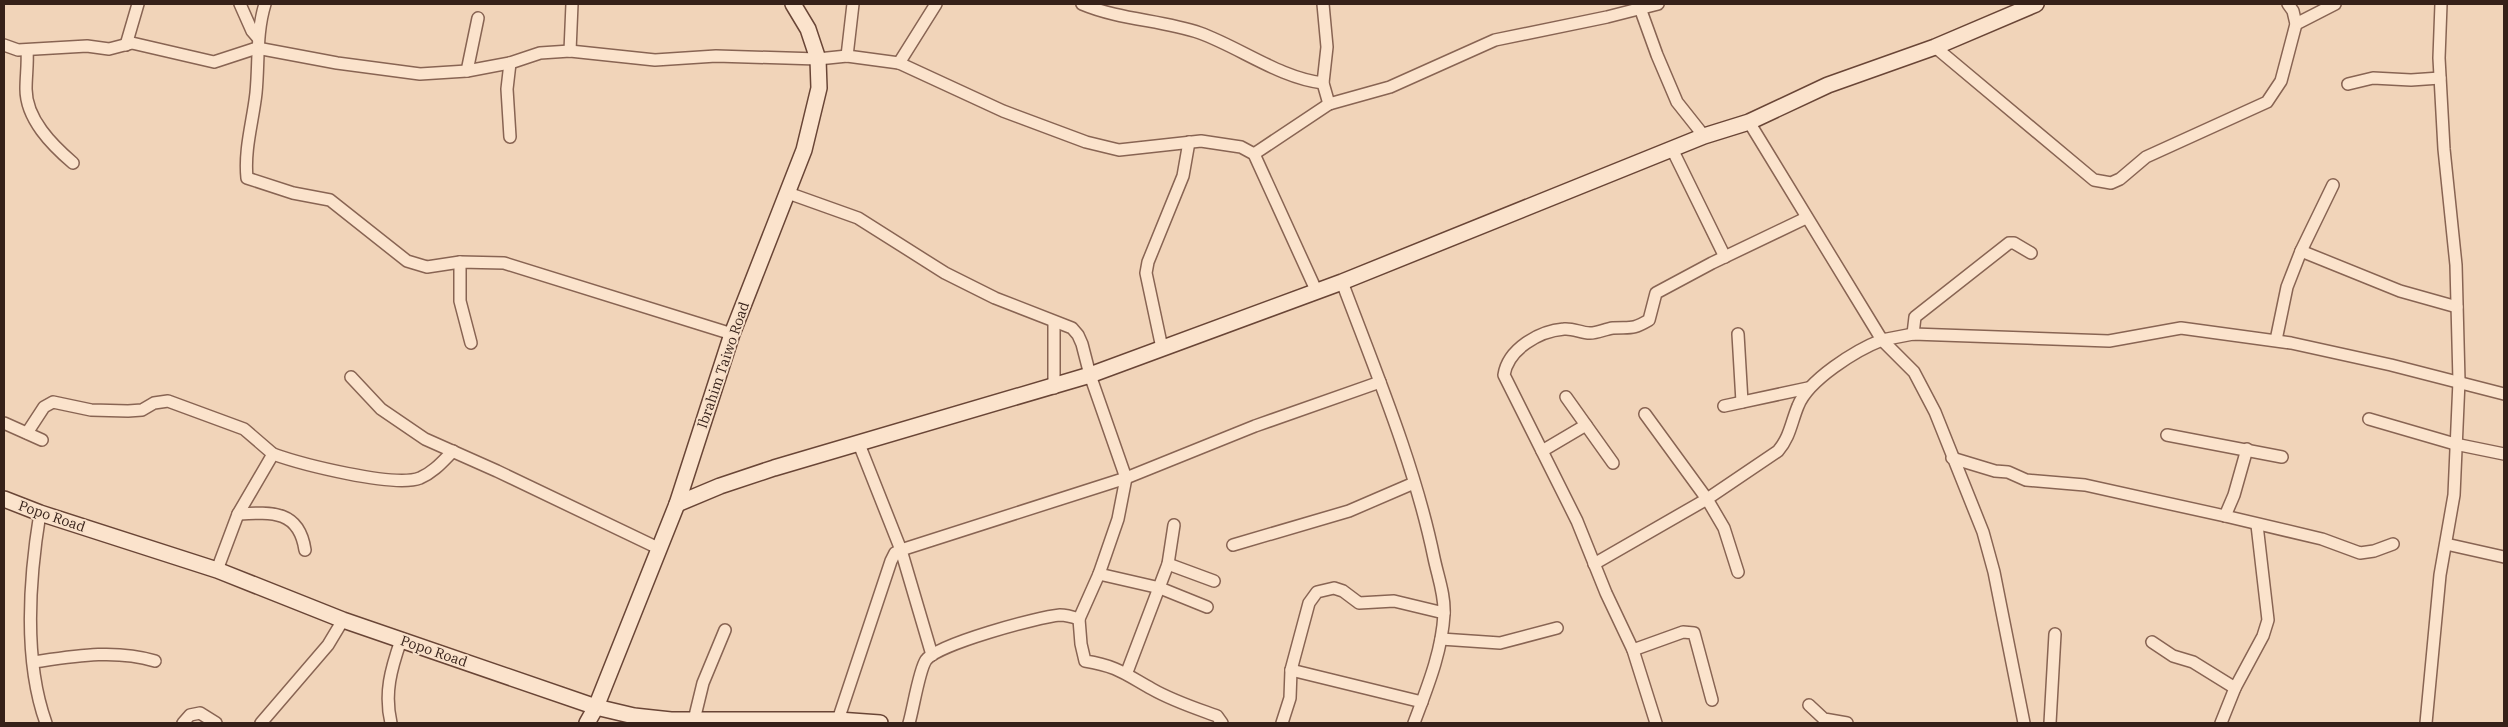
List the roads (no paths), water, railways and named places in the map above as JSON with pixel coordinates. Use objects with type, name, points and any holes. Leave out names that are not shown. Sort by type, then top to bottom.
[{"type":"main road","name":"Ibrahim Taiwo Road","points":[[586,723],[596,707],[677,504],[732,334],[804,150],[819,88],[818,59],[808,28],[793,4]]},
{"type":"main road","points":[[677,504],[720,486],[1054,388],[1090,375],[1342,282],[1704,136],[1749,122],[1828,85],[1935,47],[2036,4]]},
{"type":"main road","name":"Popo Road","points":[[4,499],[40,513],[217,570],[343,620],[596,707],[634,716],[694,720],[838,720],[880,723]]},
{"type":"street","points":[[126,45],[138,4]]},
{"type":"street","points":[[240,4],[258,43]]},
{"type":"street","points":[[265,4],[258,43],[256,94],[246,163],[247,178],[293,193],[330,200],[407,262],[428,266],[460,262],[504,263],[732,334]]},
{"type":"street","points":[[570,51],[572,4]]},
{"type":"street","points":[[847,56],[853,4]]},
{"type":"street","points":[[899,64],[936,4]]},
{"type":"street","points":[[1082,4],[1140,20],[1199,33],[1303,80],[1323,83]]},
{"type":"street","points":[[1323,4],[1327,47],[1323,83],[1329,104]]},
{"type":"street","points":[[1254,154],[1329,104],[1390,87],[1495,40],[1607,17],[1658,4]]},
{"type":"street","points":[[1935,47],[2094,180],[2111,183],[2120,179],[2146,157],[2267,102],[2281,82],[2296,24],[2293,11],[2288,4]]},
{"type":"street","points":[[2296,24],[2335,4]]},
{"type":"street","points":[[2426,723],[2440,575],[2454,495],[2459,382],[2456,265],[2444,149],[2440,78],[2441,4]]},
{"type":"street","points":[[1640,8],[1677,102],[1704,136]]},
{"type":"street","points":[[467,71],[478,18]]},
{"type":"street","points":[[4,45],[18,50],[27,50],[87,46],[109,49],[143,44],[214,62],[258,43],[337,63],[420,74],[467,71],[510,63],[540,53],[570,51],[655,60],[716,56],[818,59],[847,56],[899,64],[1003,111],[1086,142],[1120,150],[1189,142],[1222,143],[1241,147],[1254,154],[1316,290]]},
{"type":"street","points":[[27,50],[27,97],[36,121],[50,143],[73,163]]},
{"type":"street","points":[[510,63],[507,89],[510,137]]},
{"type":"street","points":[[2348,84],[2373,78],[2411,80],[2440,78]]},
{"type":"street","points":[[1749,122],[1882,340],[1914,372],[1935,412],[1983,532],[1994,572],[2024,723]]},
{"type":"street","points":[[1162,348],[1146,273],[1148,262],[1183,176],[1189,142]]},
{"type":"street","points":[[1672,149],[1725,257]]},
{"type":"street","points":[[2276,340],[2287,287],[2301,251],[2333,185]]},
{"type":"street","points":[[788,193],[858,218],[946,273],[995,298],[1072,328],[1078,335],[1126,478],[1118,519],[1099,574],[1079,618],[1080,644],[1085,661],[1102,663],[1127,672],[1152,689],[1217,716],[1222,723]]},
{"type":"street","points":[[1656,723],[1633,650],[1594,564],[1577,521],[1504,375],[1506,365],[1511,356],[1532,340],[1549,332],[1565,329],[1590,333],[1614,328],[1630,329],[1642,324],[1649,320],[1656,293],[1806,218]]},
{"type":"street","points":[[1912,334],[1915,317],[2008,243],[2014,243],[2031,253]]},
{"type":"street","points":[[2301,251],[2400,291],[2457,307]]},
{"type":"street","points":[[460,262],[460,301],[471,342]]},
{"type":"street","points":[[1342,282],[1380,382],[1414,483],[1441,584],[1444,613],[1441,639],[1430,681],[1414,723]]},
{"type":"street","points":[[1054,322],[1054,388]]},
{"type":"street","points":[[1724,406],[1808,388],[1864,347],[1882,340],[1912,334],[2108,340],[2181,328],[2276,340],[2504,394]]},
{"type":"street","points":[[1738,334],[1742,402]]},
{"type":"street","points":[[351,377],[381,409],[425,439],[658,548]]},
{"type":"street","points":[[838,720],[891,561],[895,554],[901,550],[1126,478],[1255,426],[1380,382]]},
{"type":"street","points":[[1594,564],[1707,499],[1778,451],[1787,440],[1798,406],[1808,388]]},
{"type":"street","points":[[1566,397],[1613,463]]},
{"type":"street","points":[[27,433],[44,407],[53,402],[91,410],[128,411],[142,410],[154,403],[168,401],[244,429],[273,454],[322,468],[395,481],[410,481],[421,477],[433,470],[454,451]]},
{"type":"street","points":[[1645,414],[1707,499],[1724,528],[1738,572]]},
{"type":"street","points":[[2369,419],[2456,444],[2504,454]]},
{"type":"street","points":[[4,423],[42,440]]},
{"type":"street","points":[[1542,452],[1586,425]]},
{"type":"street","points":[[2167,435],[2282,457]]},
{"type":"street","points":[[859,444],[901,550],[932,655]]},
{"type":"street","points":[[2225,516],[2234,495],[2247,449]]},
{"type":"street","points":[[217,570],[238,514],[273,454]]},
{"type":"street","points":[[1952,458],[1995,471],[2008,472],[2026,480],[2085,485],[2225,516],[2322,539],[2360,553],[2374,551],[2393,544]]},
{"type":"street","points":[[1234,545],[1348,510],[1414,483]]},
{"type":"street","points":[[238,514],[264,512],[287,517],[292,520],[304,540],[305,550]]},
{"type":"street","points":[[40,513],[29,600],[36,693],[46,723]]},
{"type":"street","points":[[1127,672],[1168,564],[1174,525]]},
{"type":"street","points":[[2221,723],[2235,688],[2263,636],[2268,620],[2257,525]]},
{"type":"street","points":[[2446,544],[2504,557]]},
{"type":"street","points":[[1168,564],[1214,581]]},
{"type":"street","points":[[1099,574],[1160,588],[1207,607]]},
{"type":"street","points":[[1282,723],[1290,698],[1291,670],[1309,602],[1317,592],[1334,588],[1343,591],[1359,603],[1394,601],[1444,613]]},
{"type":"street","points":[[909,723],[924,663],[932,655],[950,646],[1036,620],[1062,615],[1079,618]]},
{"type":"street","points":[[261,723],[328,645],[343,620]]},
{"type":"street","points":[[1441,639],[1500,643],[1557,628]]},
{"type":"street","points":[[694,720],[703,683],[725,630]]},
{"type":"street","points":[[1633,650],[1683,632],[1694,633],[1712,700]]},
{"type":"street","points":[[2050,723],[2055,634]]},
{"type":"street","points":[[391,723],[387,695],[390,672],[401,640]]},
{"type":"street","points":[[2152,642],[2173,656],[2193,662],[2235,688]]},
{"type":"street","points":[[34,662],[79,656],[121,654],[155,661]]},
{"type":"street","points":[[1291,670],[1422,702]]},
{"type":"street","points":[[1809,705],[1824,719],[1847,723]]},
{"type":"street","points":[[183,723],[190,715],[200,713],[216,723]]}]
